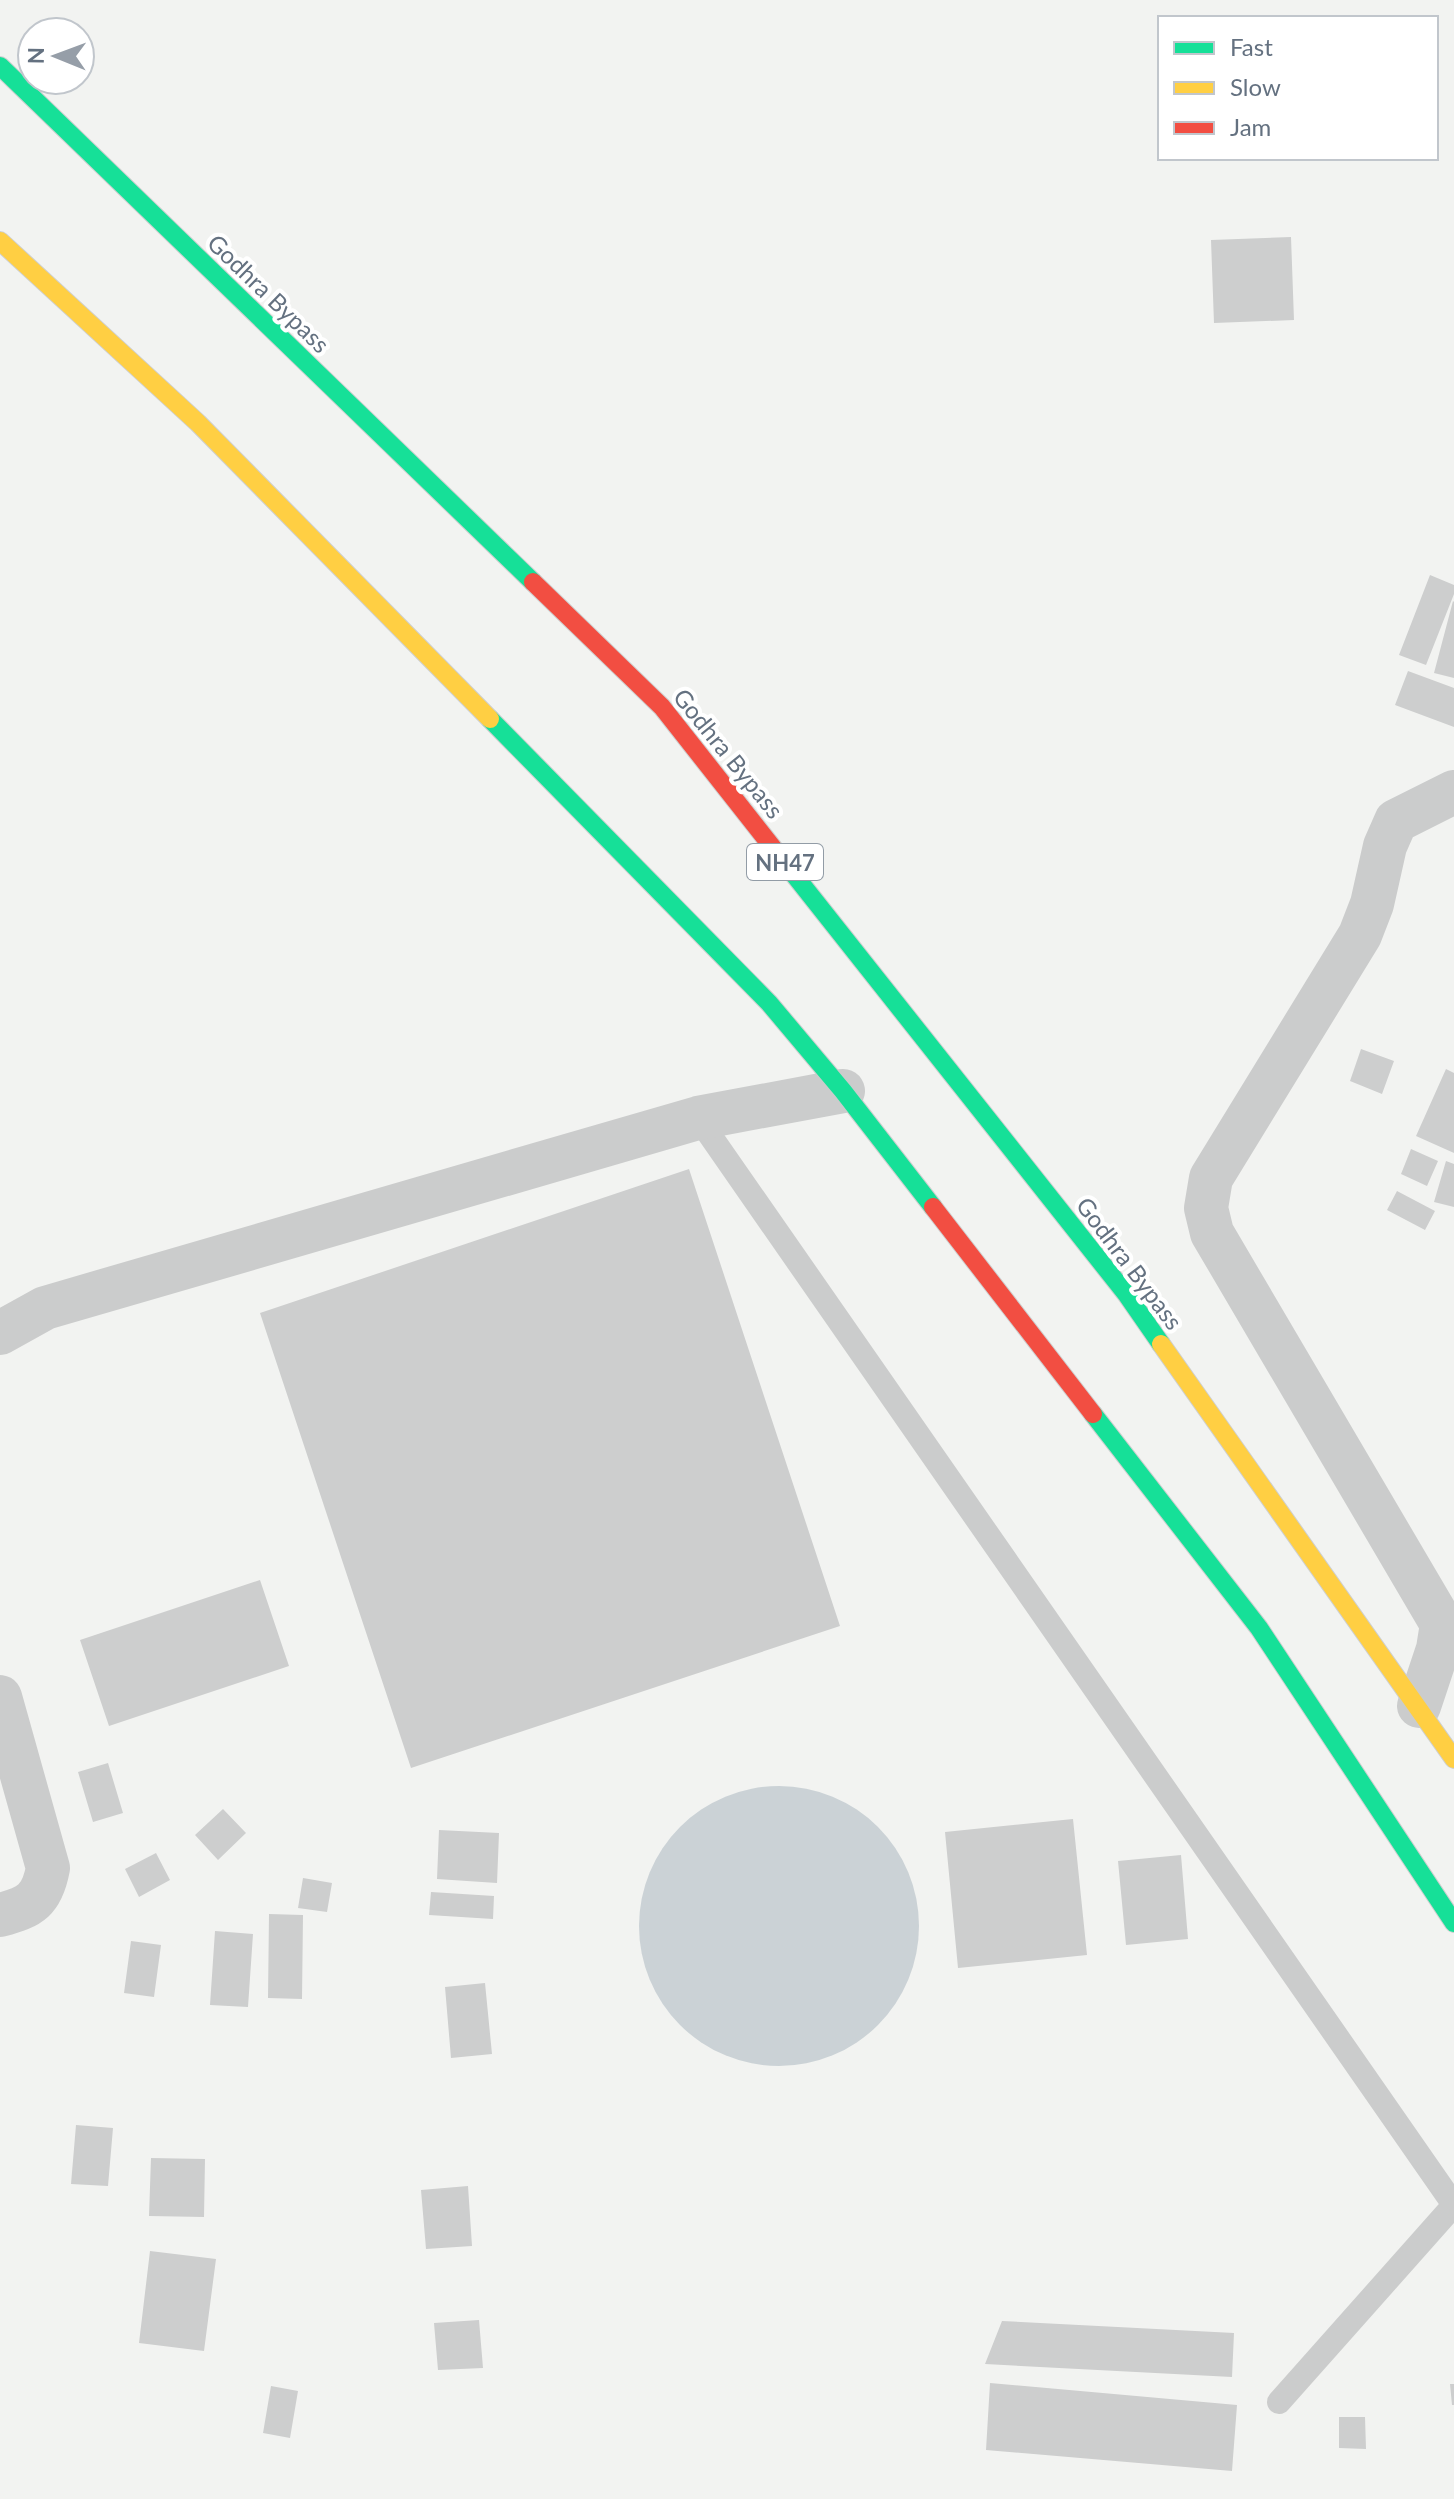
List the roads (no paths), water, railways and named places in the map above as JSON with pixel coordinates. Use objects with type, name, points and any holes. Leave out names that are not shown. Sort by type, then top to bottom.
[{"type":"highway","name":"Godhra Bypass","points":[[0,66],[662,707],[1127,1295],[1454,1759]]},
{"type":"highway","points":[[0,241],[198,423],[769,1003],[843,1091],[1259,1628],[1454,1923]]},
{"type":"street","points":[[1419,1706],[1438,1649],[1442,1624],[1212,1233],[1206,1208],[1211,1178],[1360,935],[1372,904],[1385,846],[1396,821],[1454,792]]},
{"type":"street","points":[[0,1333],[45,1308],[698,1118],[843,1091]]},
{"type":"street","points":[[0,1697],[48,1868],[44,1888],[30,1906],[0,1915]]},
{"type":"lane","points":[[698,1118],[1454,2205],[1279,2402]]}]
